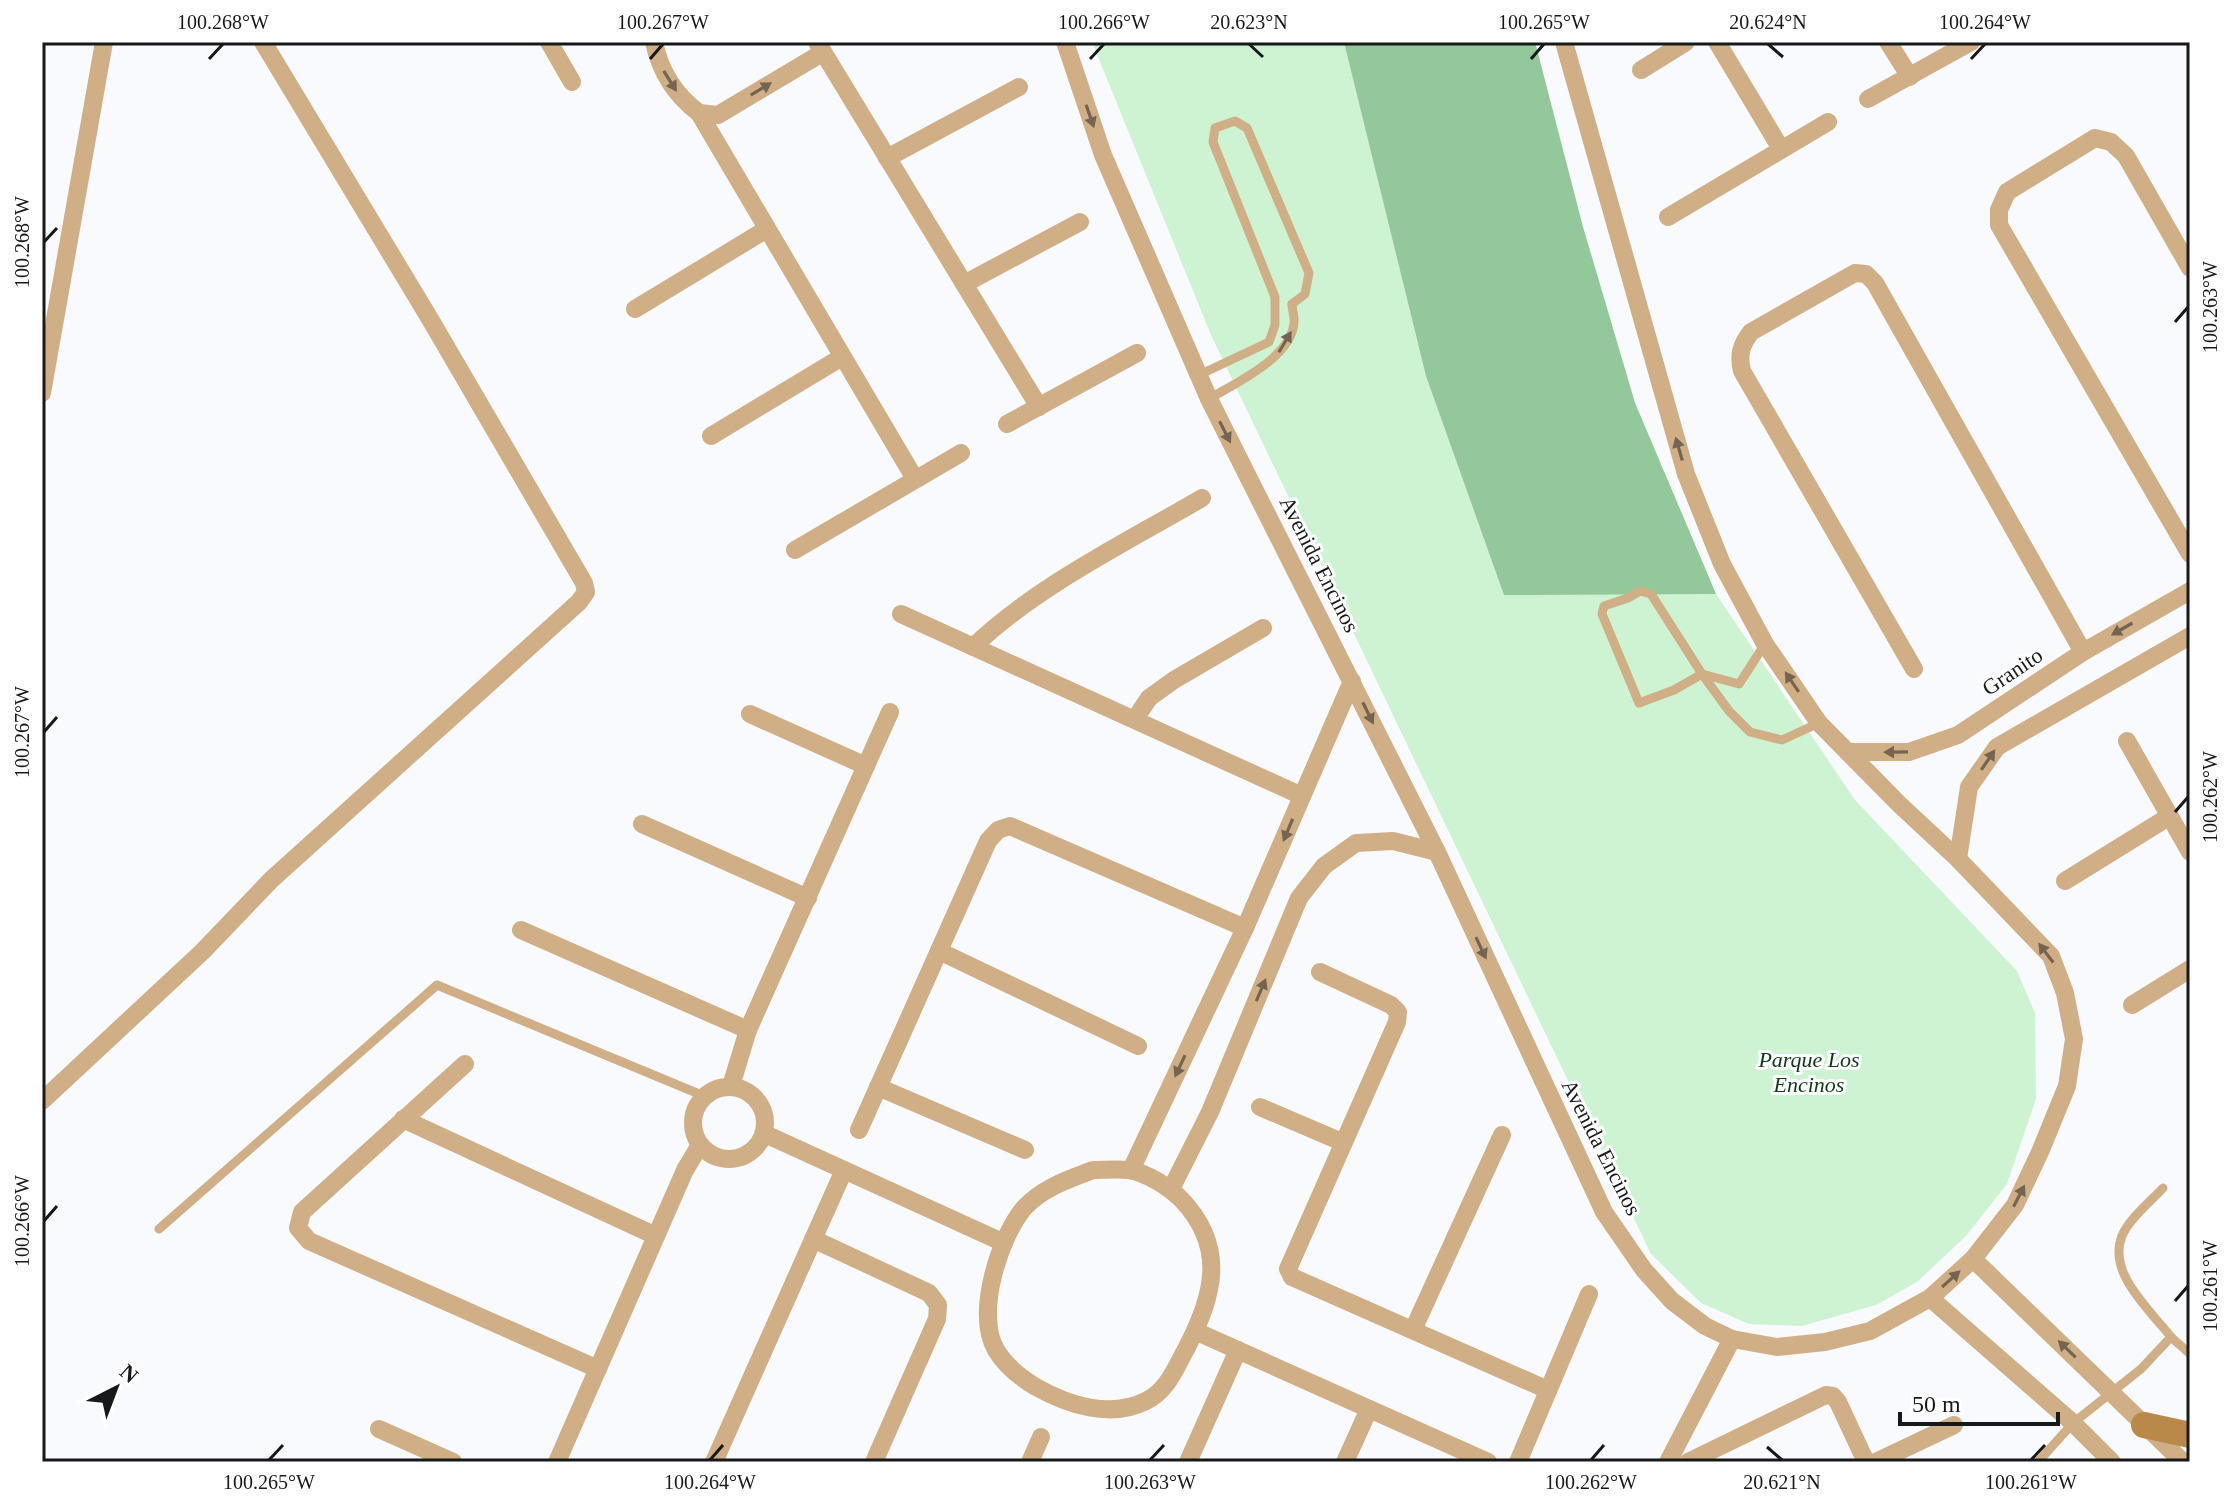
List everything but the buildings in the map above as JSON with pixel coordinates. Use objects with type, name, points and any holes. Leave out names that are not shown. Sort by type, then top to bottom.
[{"type":"main road","points":[[2144,1425],[2190,1435]]},
{"type":"street","points":[[42,393],[104,42]]},
{"type":"street","points":[[42,1101],[202,952],[271,880],[567,613],[586,592],[584,583],[430,319],[263,42]]},
{"type":"street","points":[[549,42],[572,82]]},
{"type":"street","points":[[654,42],[661,66],[672,87],[699,113],[915,479]]},
{"type":"street","name":"Avenida Encinos","points":[[1065,42],[1103,155],[1209,399],[1437,852],[1604,1212],[1644,1270],[1672,1301],[1705,1326],[1732,1339],[1777,1347],[1825,1342],[1870,1331],[1930,1298],[1973,1259],[2015,1205],[2067,1086],[2074,1039],[2065,993],[2051,956],[1958,859],[1819,723],[1765,644],[1722,564],[1686,474],[1564,42]]},
{"type":"street","points":[[1641,70],[1686,42]]},
{"type":"street","points":[[1717,42],[1781,149]]},
{"type":"street","points":[[1888,42],[1910,77]]},
{"type":"street","points":[[1868,99],[1971,42]]},
{"type":"street","points":[[699,113],[718,115],[819,48],[1039,407]]},
{"type":"street","points":[[887,158],[1019,87]]},
{"type":"street","points":[[1668,217],[1828,122]]},
{"type":"street","points":[[2190,268],[2126,156],[2111,142],[2095,138],[2007,192],[1999,210],[1999,225],[2190,554]]},
{"type":"street","points":[[964,284],[1080,222]]},
{"type":"street","points":[[635,309],[767,229]]},
{"type":"street","points":[[1914,669],[1742,371],[1739,358],[1751,332],[1855,273],[1866,274],[1875,283],[2083,652]]},
{"type":"street","points":[[1007,424],[1137,353]]},
{"type":"street","points":[[711,436],[842,357]]},
{"type":"street","points":[[795,550],[961,453]]},
{"type":"street","points":[[973,647],[1002,620],[1037,596],[1202,498]]},
{"type":"street","name":"Granito","points":[[1848,752],[1909,752],[1958,735],[2083,652],[2190,591]]},
{"type":"street","points":[[901,614],[1302,796]]},
{"type":"street","points":[[1135,719],[1149,698],[1174,680],[1263,628]]},
{"type":"street","points":[[1958,859],[1969,787],[1997,747],[2190,636]]},
{"type":"street","points":[[1131,1170],[1245,928],[1352,681]]},
{"type":"street","points":[[731,1086],[748,1030],[890,712]]},
{"type":"street","points":[[750,714],[866,766]]},
{"type":"street","points":[[2127,741],[2190,852]]},
{"type":"street","points":[[2065,881],[2170,816]]},
{"type":"street","points":[[642,824],[808,898]]},
{"type":"street","points":[[859,1130],[988,841],[998,830],[1010,826],[1245,928]]},
{"type":"street","points":[[1171,1189],[1210,1112],[1299,898],[1324,866],[1356,843],[1393,841],[1437,852]]},
{"type":"street","points":[[521,930],[748,1030]]},
{"type":"street","points":[[939,951],[1138,1046]]},
{"type":"street","points":[[2132,1005],[2190,969]]},
{"type":"street","points":[[1320,972],[1391,1005],[1398,1012],[1397,1022],[1288,1269],[1292,1277],[1548,1390]]},
{"type":"street","points":[[465,1064],[302,1212],[298,1228],[309,1241],[598,1369]]},
{"type":"street","points":[[731,1086],[747,1090],[760,1102],[766,1117],[765,1134],[757,1148],[744,1157],[728,1160],[712,1156],[700,1145],[693,1129],[694,1111],[704,1096],[716,1088],[731,1086]]},
{"type":"street","points":[[878,1087],[1025,1150]]},
{"type":"street","points":[[1260,1107],[1342,1142]]},
{"type":"street","points":[[403,1119],[656,1236]]},
{"type":"street","points":[[765,1134],[1002,1242]]},
{"type":"street","points":[[1413,1330],[1502,1135]]},
{"type":"street","points":[[557,1462],[685,1170],[700,1145]]},
{"type":"street","points":[[714,1462],[844,1170]]},
{"type":"street","points":[[1093,1170],[1131,1170],[1171,1189],[1198,1217],[1212,1252],[1211,1283],[1195,1331],[1167,1386],[1148,1401],[1128,1407],[1084,1408],[1021,1378],[995,1349],[986,1311],[1002,1242],[1025,1207],[1056,1183],[1093,1170]]},
{"type":"street","points":[[813,1239],[929,1293],[938,1305],[937,1319],[874,1462]]},
{"type":"street","points":[[1973,1259],[2183,1462]]},
{"type":"street","points":[[1518,1462],[1589,1294]]},
{"type":"street","points":[[1930,1298],[2073,1423],[2112,1462]]},
{"type":"street","points":[[1195,1331],[1488,1462]]},
{"type":"street","points":[[1668,1462],[1732,1339]]},
{"type":"street","points":[[1188,1462],[1238,1350]]},
{"type":"street","points":[[1688,1462],[1826,1395],[1833,1396],[1838,1402],[1866,1462]]},
{"type":"street","points":[[1345,1462],[1369,1409]]},
{"type":"street","points":[[1876,1462],[1954,1425]]},
{"type":"street","points":[[379,1429],[453,1462]]},
{"type":"street","points":[[1030,1462],[1041,1437]]},
{"type":"lane","points":[[1199,375],[1269,342],[1275,325],[1275,297],[1213,142],[1215,128],[1235,121],[1247,128],[1309,273],[1305,294],[1292,304]]},
{"type":"lane","points":[[1275,297],[1292,304]]},
{"type":"lane","points":[[1209,399],[1252,374],[1287,343],[1294,324],[1292,304]]},
{"type":"lane","points":[[1765,644],[1739,684],[1702,674],[1674,690],[1639,703],[1602,614],[1604,606],[1640,591],[1651,594],[1702,674],[1729,711],[1750,732],[1782,740],[1819,723]]},
{"type":"lane","points":[[159,1229],[437,985],[704,1096]]},
{"type":"lane","points":[[2163,1188],[2123,1233],[2118,1254],[2125,1279],[2171,1337],[2190,1354]]},
{"type":"lane","points":[[2038,1462],[2073,1423],[2141,1369],[2171,1337]]},
{"type":"green space","name":"Parque Los Encinos","points":[[1092,42],[1535,42],[1583,227],[1635,403],[1716,594],[1855,800],[2017,971],[2035,1013],[2036,1099],[2007,1184],[1966,1236],[1917,1282],[1876,1305],[1802,1326],[1749,1324],[1701,1303],[1651,1254],[1211,335]]},
{"type":"green space","points":[[1344,42],[1535,42],[1583,227],[1635,403],[1716,594],[1504,595],[1426,376]]}]
